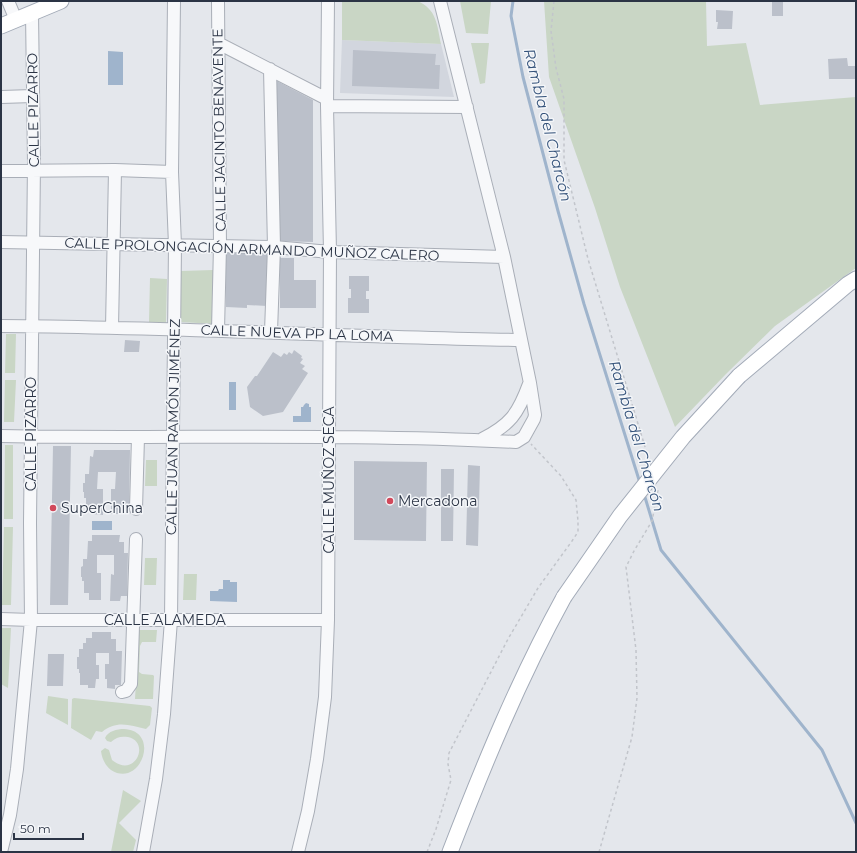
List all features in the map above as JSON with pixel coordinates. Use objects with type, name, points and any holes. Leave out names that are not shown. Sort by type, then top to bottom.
[{"type":"main road","points":[[1,26],[61,1]]},
{"type":"main road","points":[[450,852],[514,694],[540,641],[564,597],[620,516],[683,437],[739,376],[848,284],[856,279]]},
{"type":"street","points":[[8,1],[16,20]]},
{"type":"street","name":"CALLE JUAN RAMÓN JIMÉNEZ","points":[[143,852],[156,779],[163,721],[171,620],[172,437],[176,245],[172,172],[174,1]]},
{"type":"street","name":"CALLE JACINTO BENAVENTE","points":[[218,1],[220,246],[218,330]]},
{"type":"street","name":"CALLE MUÑOZ SECA","points":[[298,852],[318,759],[325,697],[328,620],[330,252],[327,102],[328,1]]},
{"type":"street","points":[[1,436],[329,437],[520,440],[530,428],[535,415],[530,383],[504,257],[440,1]]},
{"type":"street","name":"CALLE PIZARRO","points":[[1,852],[10,815],[17,769],[31,620],[31,436],[34,170],[32,13]]},
{"type":"street","points":[[218,43],[270,69],[327,102],[467,107]]},
{"type":"street","points":[[270,69],[274,247],[271,332]]},
{"type":"street","points":[[1,97],[33,96]]},
{"type":"street","points":[[1,171],[115,170],[172,172]]},
{"type":"street","points":[[112,328],[115,170]]},
{"type":"street","name":"CALLE PROLONGACIÓN ARMANDO MUÑOZ CALERO","points":[[1,242],[274,247],[330,252],[504,257]]},
{"type":"street","name":"CALLE NUEVA PP LA LOMA","points":[[1,326],[218,330],[521,340]]},
{"type":"street","points":[[480,440],[494,433],[514,417],[521,406],[530,383]]},
{"type":"street","points":[[136,509],[138,437]]},
{"type":"street","points":[[122,692],[126,691],[131,684],[136,539]]},
{"type":"street","name":"CALLE ALAMEDA","points":[[1,619],[328,620]]},
{"type":"path","points":[[554,1],[551,31],[556,68],[564,99],[564,160],[588,259],[650,461]]},
{"type":"path","points":[[427,852],[436,829],[451,780],[448,764],[449,753],[508,639],[538,588],[578,532],[576,500],[561,476],[520,440]]},
{"type":"path","points":[[598,852],[632,737],[637,698],[636,650],[626,567],[652,521],[658,490],[656,483]]},
{"type":"shaded area","points":[[342,40],[441,44],[454,97],[340,93]]},
{"type":"green space","points":[[342,1],[417,1],[424,4],[429,8],[435,18],[441,44],[342,40]]},
{"type":"green space","points":[[460,1],[491,1],[488,34],[466,33]]},
{"type":"green space","points":[[544,1],[706,1],[707,46],[746,43],[760,105],[856,97],[856,268],[775,326],[675,427],[620,287],[595,208],[549,77]]},
{"type":"green space","points":[[471,43],[489,43],[485,83],[480,84]]},
{"type":"green space","points":[[213,270],[214,324],[181,322],[181,271]]},
{"type":"green space","points":[[150,278],[167,279],[166,323],[149,322]]},
{"type":"green space","points":[[6,334],[16,334],[15,373],[5,373]]},
{"type":"green space","points":[[5,380],[16,380],[14,422],[4,422]]},
{"type":"green space","points":[[5,445],[13,445],[13,519],[4,519]]},
{"type":"green space","points":[[146,460],[157,460],[157,486],[145,486]]},
{"type":"green space","points":[[4,527],[13,527],[11,605],[2,605]]},
{"type":"green space","points":[[145,558],[157,558],[156,585],[144,585]]},
{"type":"green space","points":[[184,574],[197,574],[196,600],[183,600]]},
{"type":"green space","points":[[2,628],[11,628],[8,688],[1,684]]},
{"type":"green space","points":[[139,630],[157,630],[156,642],[142,642],[140,646],[139,672],[154,676],[153,699],[135,699]]},
{"type":"green space","points":[[48,696],[68,699],[68,725],[46,713]]},
{"type":"green space","points":[[72,699],[150,706],[152,708],[150,725],[146,729],[123,724],[113,726],[102,732],[96,731],[91,740],[71,728]]},
{"type":"green space","points":[[124,729],[136,732],[142,739],[144,748],[143,757],[138,766],[131,772],[121,774],[111,770],[107,766],[101,751],[105,748],[109,750],[112,760],[120,765],[127,765],[133,762],[137,758],[139,751],[135,740],[128,737],[121,737],[111,742],[107,741],[105,738],[113,731]]},
{"type":"green space","points":[[123,790],[141,801],[119,823],[136,840],[133,852],[111,852]]},
{"type":"water","points":[[108,51],[123,52],[123,85],[108,85]]},
{"type":"water","points":[[229,382],[236,382],[236,410],[229,410]]},
{"type":"water","points":[[306,403],[309,404],[309,407],[311,407],[311,422],[293,422],[293,416],[301,416],[301,407],[303,407]]},
{"type":"water","points":[[92,521],[112,521],[112,530],[92,530]]},
{"type":"water","points":[[223,580],[237,582],[237,602],[210,601],[210,591],[218,591],[219,589],[223,589]]},
{"type":"building","points":[[772,2],[783,2],[783,16],[772,16]]},
{"type":"building","points":[[716,10],[733,11],[732,29],[717,29],[718,22],[716,22]]},
{"type":"building","points":[[353,50],[436,54],[435,65],[440,65],[439,89],[352,86]]},
{"type":"building","points":[[847,58],[848,66],[856,66],[856,79],[829,79],[828,59]]},
{"type":"building","points":[[275,80],[313,100],[313,242],[276,241]]},
{"type":"building","points":[[226,253],[268,253],[267,306],[247,305],[247,308],[226,307]]},
{"type":"building","points":[[280,258],[294,258],[294,280],[316,280],[316,308],[280,308]]},
{"type":"building","points":[[349,276],[369,276],[369,291],[366,291],[366,299],[369,299],[369,313],[348,313],[348,298],[351,298]]},
{"type":"building","points":[[125,340],[140,341],[139,352],[124,352]]},
{"type":"building","points":[[294,350],[302,356],[301,358],[303,359],[300,363],[305,366],[302,369],[308,373],[283,412],[263,416],[250,407],[247,387],[255,376],[257,376],[273,352],[281,357],[284,353],[287,355],[289,352],[292,354]]},
{"type":"building","points":[[53,446],[71,446],[68,605],[50,605]]},
{"type":"building","points":[[94,450],[130,450],[129,511],[121,511],[121,514],[111,514],[111,489],[115,489],[116,472],[98,472],[97,489],[103,489],[103,515],[92,514],[92,508],[86,508],[83,483],[85,483],[85,474],[89,474],[90,456],[93,457]]},
{"type":"building","name":"Mercadona","points":[[354,461],[427,462],[426,541],[354,540]]},
{"type":"building","points":[[468,465],[480,466],[478,546],[466,545]]},
{"type":"building","points":[[441,469],[454,469],[453,541],[441,541]]},
{"type":"building","points":[[92,535],[120,535],[119,542],[124,542],[124,553],[128,553],[127,596],[121,596],[120,601],[110,601],[111,574],[114,575],[114,555],[97,555],[97,573],[101,573],[101,600],[89,600],[89,593],[84,593],[84,581],[82,581],[81,577],[81,567],[83,566],[83,559],[87,559],[88,541],[92,541]]},
{"type":"building","points":[[92,632],[111,632],[111,639],[116,639],[116,651],[122,651],[121,685],[115,685],[115,689],[107,688],[107,679],[105,679],[105,664],[109,664],[109,653],[96,653],[96,665],[99,665],[99,679],[96,679],[95,688],[88,688],[88,685],[80,685],[80,673],[79,669],[77,669],[77,657],[79,657],[79,649],[83,649],[83,643],[86,643],[86,638],[92,638]]},
{"type":"building","points":[[48,654],[64,654],[63,686],[47,686]]},
{"type":"waterway","name":"Rambla del Charcón","points":[[513,1],[511,16],[523,77],[558,211],[584,304],[640,483]]},
{"type":"waterway","name":"Rambla del Charcón","points":[[644,494],[661,550],[822,750],[856,823]]},
{"type":"place","name":"Mercadona","points":[[390,501]]},
{"type":"place","name":"SuperChina","points":[[53,508]]}]
